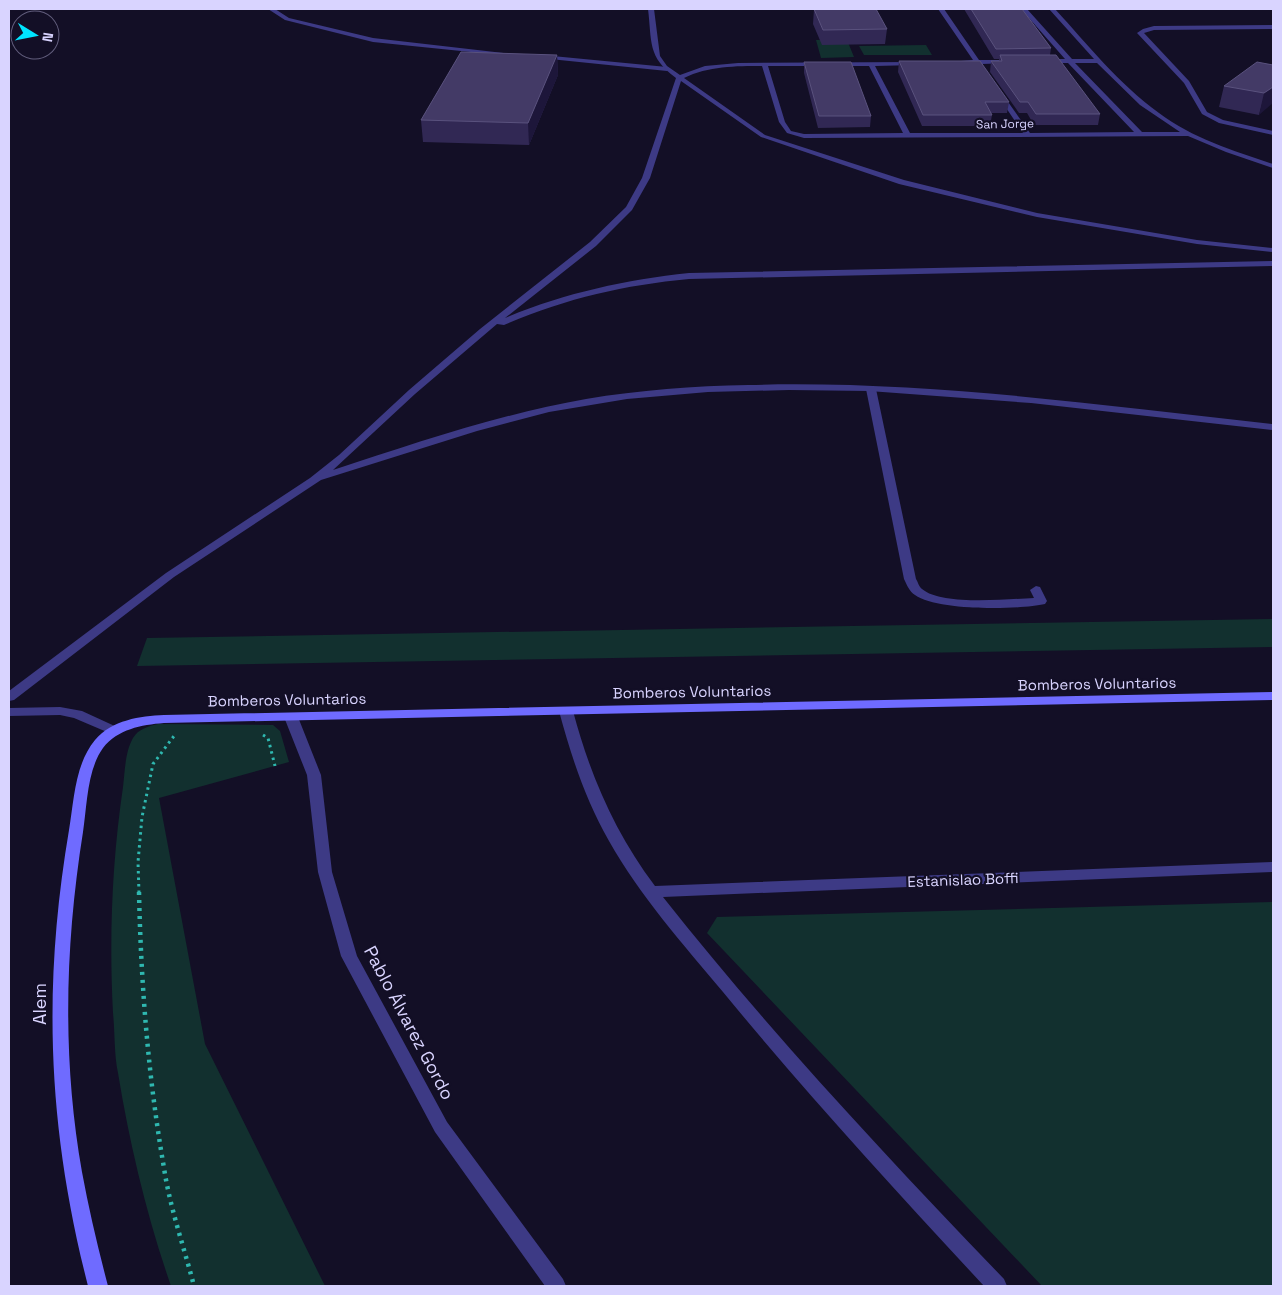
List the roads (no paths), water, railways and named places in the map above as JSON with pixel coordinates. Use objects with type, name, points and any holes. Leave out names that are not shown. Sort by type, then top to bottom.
[{"type":"main road","name":"Bomberos Voluntarios","points":[[114,731],[130,724],[153,719],[1273,696]]},
{"type":"main road","name":"Alem","points":[[98,1286],[78,1204],[66,1135],[61,1068],[60,993],[66,895],[88,767],[97,746],[114,731]]},
{"type":"street","points":[[271,9],[287,19],[373,40],[668,69]]},
{"type":"street","points":[[651,9],[657,56],[668,69],[763,136],[902,182],[1037,215],[1197,242],[1273,250]]},
{"type":"street","points":[[941,9],[983,70]]},
{"type":"street","points":[[1024,9],[1070,61],[1140,134]]},
{"type":"street","points":[[1052,9],[1147,107],[1174,126],[1191,134],[1273,166]]},
{"type":"street","points":[[1273,27],[1154,28],[1140,33],[1186,82],[1204,113],[1221,122],[1273,133]]},
{"type":"street","points":[[1033,62],[1101,61]]},
{"type":"street","points":[[958,62],[1015,62]]},
{"type":"street","points":[[9,697],[170,575],[314,480],[343,457],[412,392],[483,331],[593,244],[629,208],[646,178],[679,78],[686,73],[699,70],[765,65],[919,63]]},
{"type":"street","points":[[871,64],[908,136]]},
{"type":"street","name":"San Jorge","points":[[765,65],[785,128],[799,136],[820,138],[1191,134]]},
{"type":"street","points":[[994,86],[1028,135]]},
{"type":"street","points":[[483,331],[530,310],[573,295],[609,286],[689,276],[1273,264]]},
{"type":"street","points":[[314,480],[477,427],[529,414],[609,398],[724,388],[788,386],[976,396],[1273,427]]},
{"type":"street","points":[[871,389],[910,579],[918,593],[932,599],[954,603],[1041,601],[1036,590]]},
{"type":"street","points":[[9,712],[60,711],[77,714],[114,731]]},
{"type":"street","points":[[566,711],[594,794],[616,841],[652,892],[786,1057],[881,1164],[997,1286]]},
{"type":"street","name":"Pablo Álvarez Gordo","points":[[291,717],[314,775],[325,872],[349,956],[441,1127],[556,1286]]},
{"type":"street","name":"Estanislao Boffi","points":[[652,892],[1273,867]]}]
